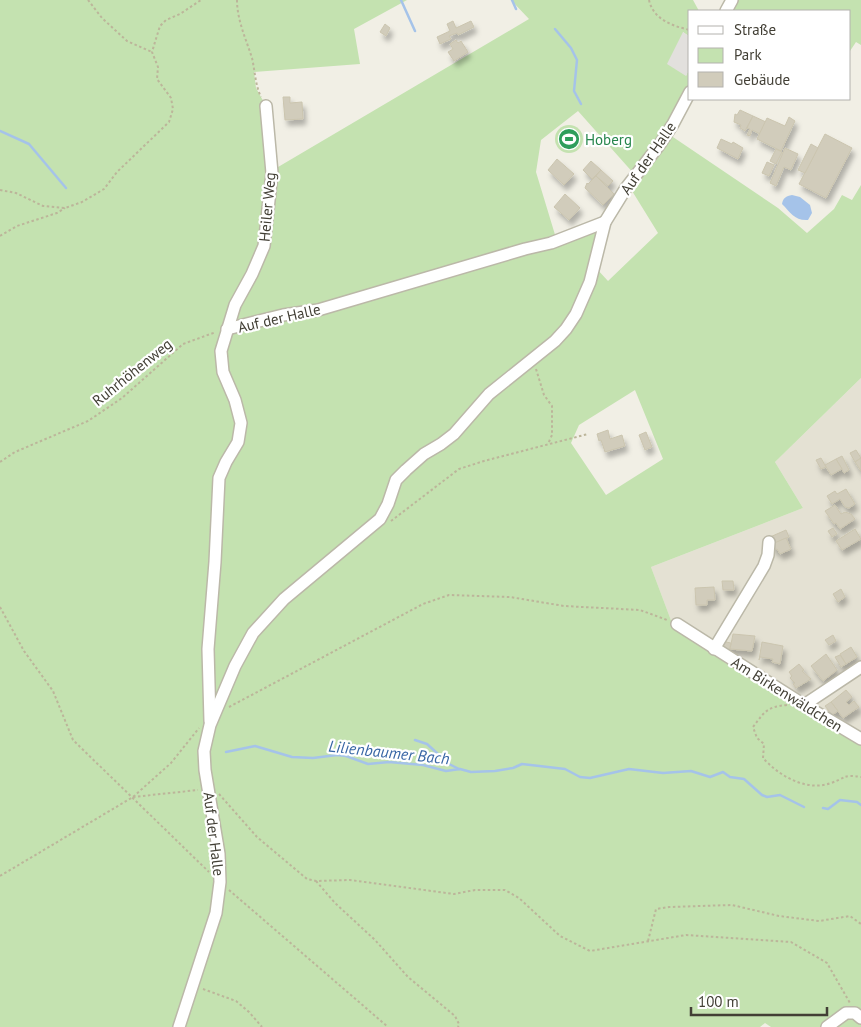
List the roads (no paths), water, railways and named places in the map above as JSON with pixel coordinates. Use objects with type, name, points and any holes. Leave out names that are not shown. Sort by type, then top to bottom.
[{"type":"street","name":"Auf der Halle","points":[[179,1027],[216,913],[220,882],[219,854],[208,789],[204,751],[213,713],[244,648],[253,632],[278,606],[380,519],[388,504],[396,480],[406,470],[424,454],[454,434],[489,394],[555,341],[566,328],[576,314],[590,282],[605,222],[626,188],[660,144],[688,96]]},
{"type":"street","name":"Heiler Weg","points":[[227,330],[235,304],[252,274],[264,246],[272,173],[266,106]]},
{"type":"street","name":"Auf der Halle","points":[[213,713],[208,649],[220,478],[226,462],[238,442],[241,423],[236,400],[224,372],[221,351],[227,330],[283,314],[318,310],[389,288],[551,243],[605,222]]},
{"type":"street","points":[[714,648],[764,566],[768,555],[769,542]]},
{"type":"street","name":"Am Birkenwäldchen","points":[[676,624],[793,699],[861,739]]},
{"type":"street","points":[[804,705],[861,667]]},
{"type":"street","points":[[827,1027],[846,1013],[858,1015]]},
{"type":"water","points":[[792,195],[800,197],[810,205],[812,213],[808,220],[796,217],[782,204],[785,198]]},
{"type":"waterway","points":[[401,0],[415,31]]},
{"type":"waterway","points":[[512,0],[516,9]]},
{"type":"waterway","points":[[555,29],[571,48],[577,60],[574,91],[581,104]]},
{"type":"waterway","points":[[0,131],[29,144],[66,188]]},
{"type":"waterway","points":[[415,740],[427,744],[449,764],[459,769]]},
{"type":"waterway","name":"Lilienbaumer Bach","points":[[226,752],[255,746],[292,757],[313,758],[337,755],[346,756],[368,764],[389,762],[423,765],[446,771],[460,769],[471,772],[495,771],[513,768],[522,764],[565,769],[580,777],[590,778],[629,769],[663,773],[691,771],[710,777],[723,772],[730,777],[744,779],[762,795],[767,797],[780,795],[804,807]]},
{"type":"waterway","name":"Lilienbaumer Bach","points":[[823,808],[828,809],[840,800],[857,802],[861,805]]},
{"type":"place","name":"Hoberg","points":[[569,139]]}]
